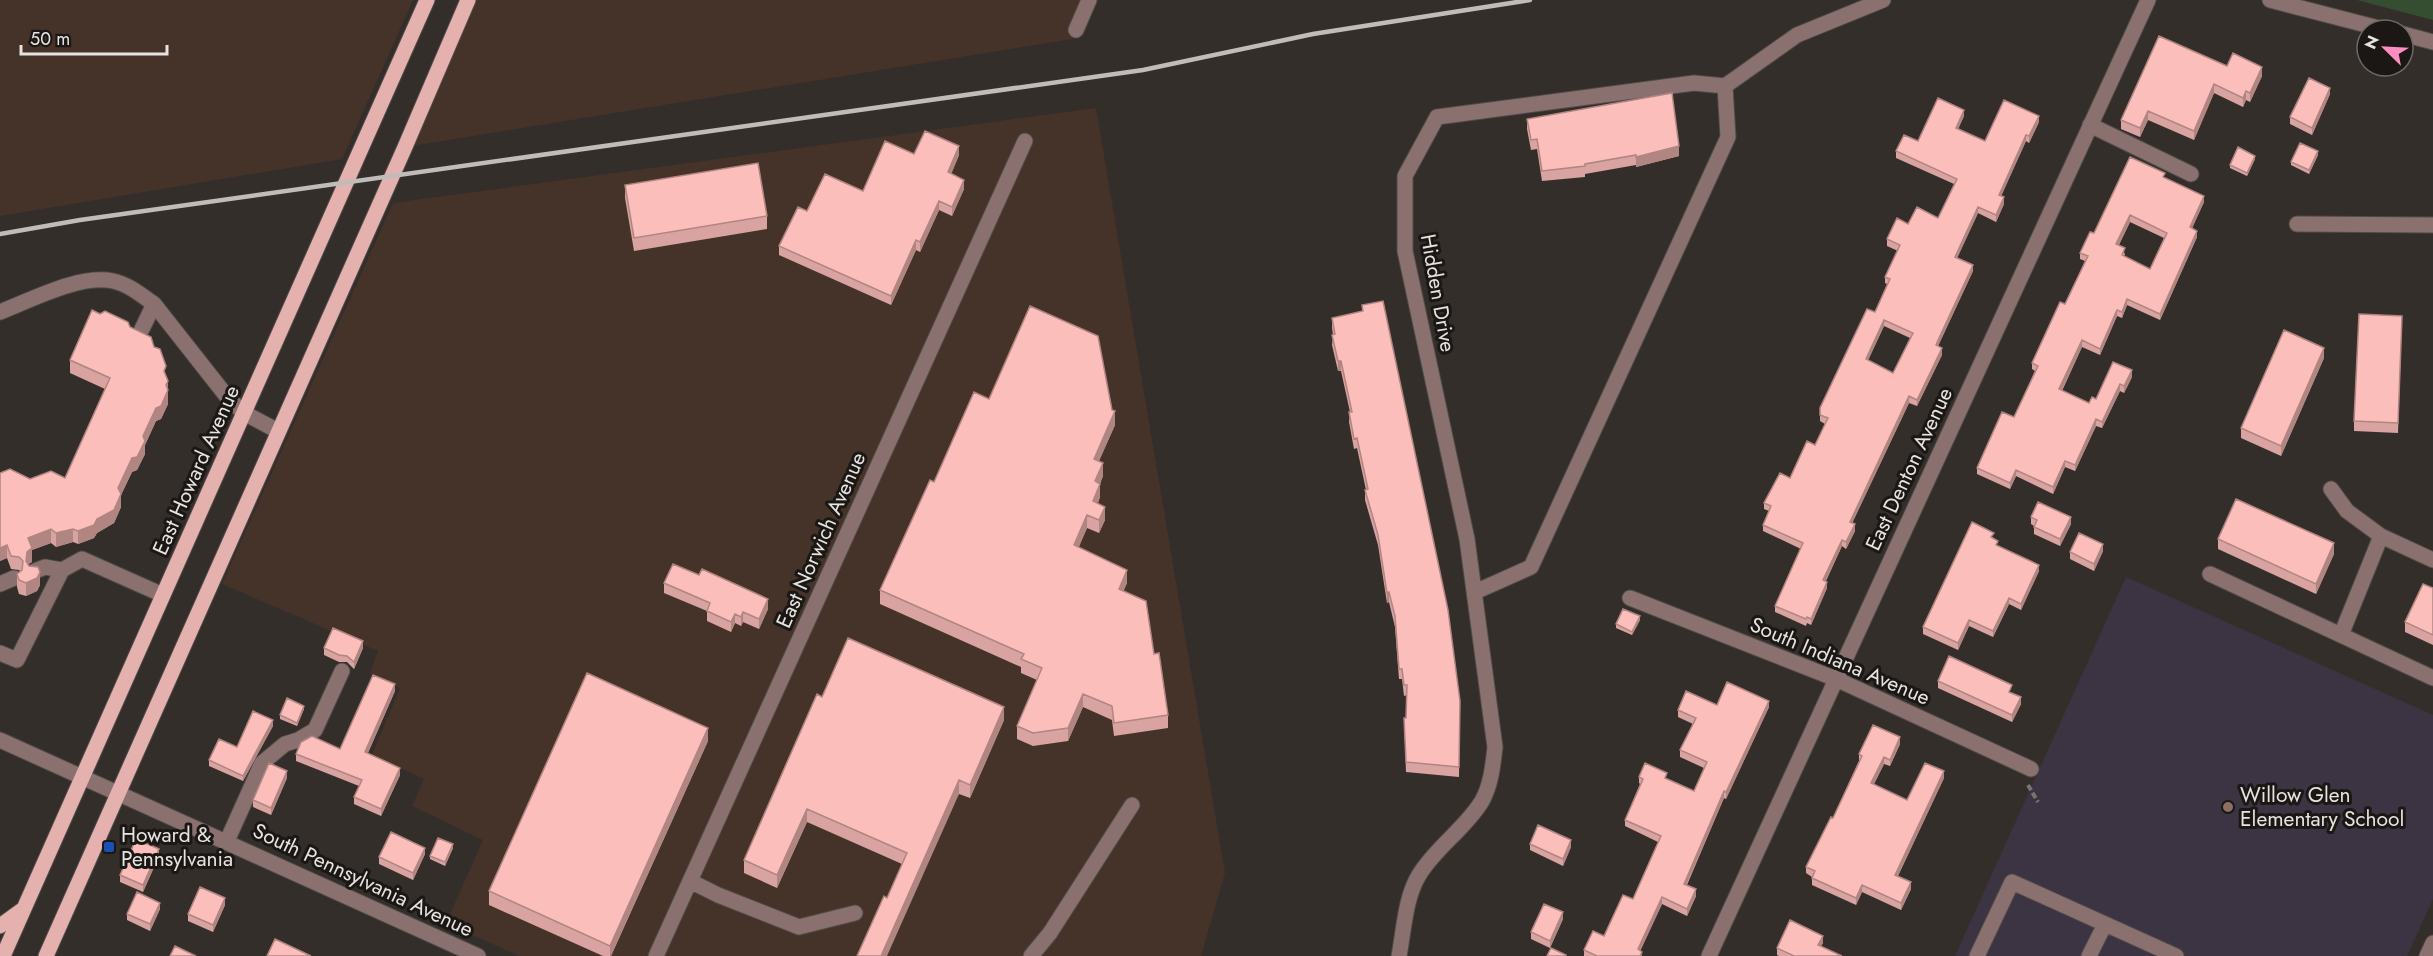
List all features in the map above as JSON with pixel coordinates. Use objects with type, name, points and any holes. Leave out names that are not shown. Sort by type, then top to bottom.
[{"type":"main road","name":"East Howard Avenue","points":[[3,956],[427,0]]},
{"type":"main road","points":[[46,956],[468,0]]},
{"type":"main road","points":[[0,926],[25,908]]},
{"type":"street","points":[[1076,30],[1089,0]]},
{"type":"street","points":[[1475,592],[1531,567],[1728,137],[1725,86],[1797,35],[1883,0]]},
{"type":"street","name":"East Denton Avenue","points":[[1709,956],[2148,0]]},
{"type":"street","points":[[2270,0],[2355,22]]},
{"type":"street","points":[[2415,37],[2433,42]]},
{"type":"street","name":"Hidden Drive","points":[[1399,956],[1410,898],[1418,877],[1433,855],[1463,826],[1483,800],[1491,775],[1495,747],[1467,539],[1405,251],[1405,176],[1437,117],[1694,83],[1725,86]]},
{"type":"street","points":[[2090,125],[2191,174]]},
{"type":"street","name":"East Norwich Avenue","points":[[656,956],[1025,141]]},
{"type":"street","points":[[2297,224],[2433,225]]},
{"type":"street","points":[[0,312],[60,289],[94,280],[121,284],[154,304],[205,370],[244,413],[278,430]]},
{"type":"street","points":[[142,329],[154,304]]},
{"type":"street","points":[[2331,489],[2347,511],[2381,536],[2433,560]]},
{"type":"street","points":[[2341,635],[2381,536]]},
{"type":"street","points":[[0,653],[16,660],[62,570],[82,559],[164,595]]},
{"type":"street","points":[[35,571],[45,567],[62,570]]},
{"type":"street","points":[[2210,574],[2433,678]]},
{"type":"street","name":"South Indiana Avenue","points":[[1630,598],[1836,679],[2031,769]]},
{"type":"street","points":[[228,841],[262,763],[285,744],[298,740],[315,730],[342,671]]},
{"type":"street","name":"South Pennsylvania Avenue","points":[[0,740],[228,841],[478,956]]},
{"type":"street","points":[[1031,956],[1050,933],[1132,805]]},
{"type":"street","points":[[690,881],[718,895],[800,927],[855,913]]},
{"type":"street","points":[[1977,956],[2012,882],[2176,956]]},
{"type":"street","points":[[2089,956],[2105,924]]},
{"type":"street","points":[[2427,956],[2433,943]]},
{"type":"shaded area","points":[[0,0],[413,0],[342,159],[0,216]]},
{"type":"shaded area","points":[[468,0],[1089,0],[1072,39],[405,147]]},
{"type":"shaded area","points":[[1096,108],[1225,873],[1201,956],[519,956],[446,923],[483,840],[412,806],[424,779],[372,755],[400,688],[370,673],[378,651],[222,584],[393,203]]},
{"type":"shaded area","name":"Willow Glen Elementary School","points":[[2126,577],[2433,715],[2433,899],[2407,956],[1955,956]]},
{"type":"green space","points":[[2357,0],[2433,0],[2433,20]]},
{"type":"building","points":[[2159,36],[2227,66],[2233,53],[2262,67],[2250,93],[2246,91],[2243,98],[2214,84],[2194,131],[2148,111],[2140,128],[2121,120]]},
{"type":"building","points":[[2309,78],[2330,88],[2312,128],[2290,117]]},
{"type":"building","points":[[1672,93],[1679,146],[1636,157],[1636,155],[1585,164],[1585,166],[1542,171],[1537,139],[1531,140],[1527,119]]},
{"type":"building","points":[[1938,98],[1964,110],[1956,128],[1985,141],[2004,100],[2039,116],[2029,136],[2026,135],[1999,195],[2004,197],[1996,215],[1978,207],[1955,257],[1973,265],[1936,345],[1942,348],[1917,400],[1909,396],[1850,522],[1855,524],[1846,542],[1842,540],[1823,580],[1827,582],[1811,619],[1807,617],[1806,619],[1775,606],[1803,543],[1763,525],[1771,506],[1764,503],[1780,473],[1790,478],[1807,441],[1815,445],[1828,418],[1820,415],[1820,408],[1867,309],[1875,312],[1890,279],[1885,277],[1900,245],[1887,239],[1897,218],[1908,224],[1917,207],[1938,218],[1957,179],[1896,151],[1904,135],[1918,141]],"holes":[[[1884,320],[1913,333],[1893,373],[1866,359]]]},
{"type":"building","points":[[925,131],[959,146],[948,172],[964,180],[952,207],[939,201],[920,242],[916,240],[891,296],[779,246],[798,207],[807,211],[825,174],[863,191],[885,141],[914,154]]},
{"type":"building","points":[[2300,143],[2318,151],[2309,170],[2291,162]]},
{"type":"building","points":[[2238,147],[2255,156],[2247,173],[2230,165]]},
{"type":"building","points":[[2130,157],[2165,173],[2163,177],[2204,196],[2190,227],[2197,231],[2160,314],[2127,299],[2122,312],[2117,310],[2100,349],[2082,340],[2059,389],[2089,403],[2092,397],[2096,399],[2113,362],[2132,370],[2124,386],[2120,384],[2102,422],[2096,419],[2075,465],[2065,461],[2053,487],[2016,470],[2010,483],[1977,468],[2002,412],[2014,417],[2038,366],[2032,363],[2060,302],[2065,304],[2088,256],[2080,253],[2090,232],[2094,233]],"holes":[[[2130,215],[2167,233],[2150,269],[2122,255],[2125,248],[2116,244]]]},
{"type":"building","points":[[758,163],[767,216],[634,238],[625,185]]},
{"type":"building","points":[[1383,301],[1448,610],[1460,701],[1459,767],[1406,762],[1404,718],[1406,718],[1407,685],[1404,685],[1402,669],[1399,669],[1395,616],[1389,592],[1387,593],[1378,535],[1365,490],[1368,489],[1357,438],[1354,439],[1349,412],[1352,412],[1341,361],[1338,361],[1332,335],[1335,334],[1332,318],[1363,311],[1362,305]]},
{"type":"building","points":[[1030,306],[1098,336],[1112,410],[1115,411],[1094,459],[1103,463],[1095,481],[1100,484],[1093,501],[1105,507],[1099,520],[1087,515],[1074,545],[1127,570],[1119,589],[1146,601],[1154,654],[1159,653],[1168,715],[1114,723],[1112,706],[1083,694],[1068,728],[1033,733],[1017,726],[1042,668],[1021,659],[1024,654],[880,590],[930,480],[934,482],[974,392],[989,399]]},
{"type":"building","points":[[92,310],[100,314],[105,311],[151,337],[154,347],[160,349],[166,366],[164,371],[168,381],[166,385],[168,390],[161,406],[156,408],[143,436],[145,441],[137,457],[132,458],[118,488],[121,494],[114,510],[97,519],[94,525],[78,531],[73,529],[56,533],[51,529],[28,538],[32,548],[27,552],[26,561],[29,566],[38,567],[40,572],[37,578],[26,583],[19,580],[17,574],[22,570],[23,561],[19,557],[11,556],[7,545],[0,548],[0,473],[10,469],[30,479],[51,471],[65,478],[110,378],[70,360]]},
{"type":"building","points":[[2359,314],[2402,316],[2398,423],[2354,421]]},
{"type":"building","points":[[2284,330],[2324,348],[2281,446],[2241,428]]},
{"type":"building","points":[[2236,499],[2334,543],[2316,584],[2218,539]]},
{"type":"building","points":[[2038,502],[2071,517],[2060,539],[2034,527],[2037,520],[2031,517]]},
{"type":"building","points":[[1972,522],[1994,533],[1991,537],[1998,541],[1996,545],[2039,565],[2021,604],[2009,598],[1993,631],[1969,620],[1958,643],[1923,627]]},
{"type":"building","points":[[2079,533],[2103,544],[2094,564],[2070,552]]},
{"type":"building","points":[[673,564],[699,575],[702,569],[768,599],[759,619],[743,612],[741,617],[735,614],[731,622],[707,611],[710,603],[664,583]]},
{"type":"building","points":[[2423,584],[2433,588],[2433,635],[2405,622]]},
{"type":"building","points":[[1623,609],[1640,616],[1632,632],[1616,624]]},
{"type":"building","points":[[333,628],[363,641],[354,662],[347,656],[324,648]]},
{"type":"building","points":[[848,638],[1004,707],[970,785],[959,780],[881,956],[857,956],[884,896],[887,898],[907,853],[807,809],[777,875],[744,860],[817,694],[822,697]]},
{"type":"building","points":[[1949,656],[2012,685],[2009,692],[2021,697],[2012,715],[1938,681]]},
{"type":"building","points":[[587,673],[708,728],[610,946],[489,891]]},
{"type":"building","points":[[373,675],[395,684],[365,752],[400,768],[381,809],[354,797],[362,780],[296,754],[301,742],[312,736],[340,749]]},
{"type":"building","points":[[1727,682],[1769,701],[1726,792],[1724,791],[1684,884],[1696,889],[1687,909],[1662,897],[1638,949],[1642,952],[1640,956],[1597,956],[1584,950],[1593,931],[1604,936],[1623,895],[1633,899],[1661,836],[1625,820],[1643,779],[1639,777],[1645,763],[1667,773],[1665,778],[1694,791],[1707,762],[1680,750],[1696,718],[1678,710],[1686,691],[1717,705]]},
{"type":"building","points":[[287,698],[304,706],[297,723],[280,715]]},
{"type":"building","points":[[253,711],[273,720],[243,776],[209,760],[219,739],[237,747]]},
{"type":"building","points":[[1873,725],[1900,737],[1890,760],[1884,757],[1871,783],[1907,800],[1925,763],[1944,771],[1895,875],[1911,882],[1901,903],[1862,885],[1856,898],[1812,878],[1815,871],[1806,867],[1831,817],[1833,818],[1862,756],[1859,754]]},
{"type":"building","points":[[269,763],[287,771],[271,808],[253,800]]},
{"type":"building","points":[[1538,825],[1571,840],[1563,859],[1530,844]]},
{"type":"building","points":[[391,832],[425,848],[413,873],[379,857]]},
{"type":"building","points":[[438,838],[453,844],[445,862],[430,856]]},
{"type":"building","points":[[136,839],[159,849],[143,885],[120,875]]},
{"type":"building","points":[[200,887],[225,898],[213,925],[188,914]]},
{"type":"building","points":[[137,892],[160,903],[150,924],[127,914]]},
{"type":"building","points":[[1544,904],[1563,912],[1550,941],[1531,932]]},
{"type":"building","points":[[1790,920],[1823,936],[1818,945],[1842,956],[1794,956],[1777,948]]},
{"type":"building","points":[[275,939],[311,956],[267,956]]},
{"type":"building","points":[[175,946],[196,956],[170,956]]},
{"type":"building","points":[[1551,948],[1566,955],[1566,956],[1547,956]]},
{"type":"railway","points":[[0,234],[80,220],[1143,70],[1313,34],[1530,0]]},
{"type":"place","name":"Willow Glen Elementary School","points":[[2228,807]]},
{"type":"place","name":"Howard & Pennsylvania","points":[[109,847]]}]
